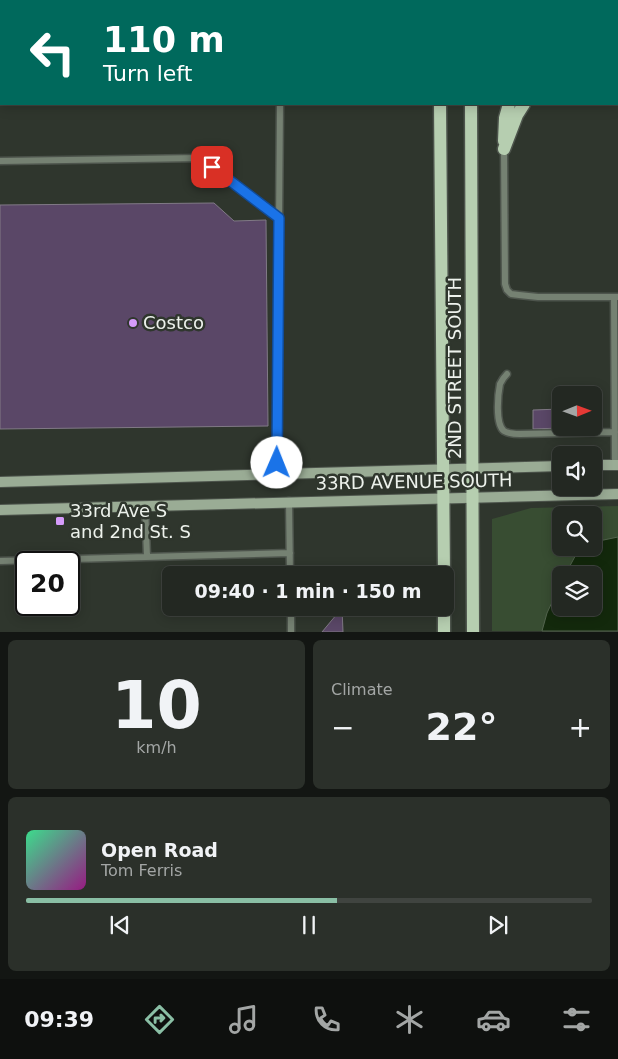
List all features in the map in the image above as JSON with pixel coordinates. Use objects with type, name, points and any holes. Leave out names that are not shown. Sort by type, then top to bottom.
[{"type":"main road","name":"2ND STREET SOUTH","points":[[440,105],[444,566]]},
{"type":"main road","name":"2ND STREET SOUTH","points":[[471,105],[473,632]]},
{"type":"main road","points":[[504,149],[505,118],[508,105]]},
{"type":"main road","points":[[504,149],[517,115],[523,105]]},
{"type":"main road","points":[[602,465],[617,465]]},
{"type":"main road","name":"33RD AVENUE SOUTH","points":[[0,482],[552,466]]},
{"type":"main road","name":"33RD AVENUE SOUTH","points":[[0,510],[618,494]]},
{"type":"main road","points":[[444,616],[444,632]]},
{"type":"lane","points":[[277,474],[280,105]]},
{"type":"lane","points":[[504,149],[505,284],[507,290],[512,294],[538,296],[616,297],[616,411],[614,432],[617,465]]},
{"type":"lane","points":[[0,161],[200,158],[279,218]]},
{"type":"lane","points":[[507,374],[502,380],[499,395],[499,422],[502,430],[520,434],[614,432]]},
{"type":"lane","points":[[289,502],[290,566]]},
{"type":"lane","points":[[146,505],[147,556]]},
{"type":"lane","points":[[0,561],[290,553]]},
{"type":"lane","points":[[291,616],[291,632]]},
{"type":"shaded area","points":[[602,506],[618,506],[618,631],[492,631],[492,519],[531,508],[552,508],[552,556],[602,556]]},
{"type":"shaded area","points":[[618,537],[618,631],[542,631],[552,602],[552,616],[602,616],[602,566],[570,566],[575,556],[602,556],[602,540]]},
{"type":"building","name":"Costco","points":[[214,203],[234,221],[266,220],[268,426],[0,429],[0,205]]},
{"type":"building","points":[[552,409],[552,428],[533,429],[533,410]]},
{"type":"building","points":[[335,616],[342,616],[343,632],[322,632]]},
{"type":"place","name":"Costco","points":[[133,323]]},
{"type":"place","name":"33rd Ave S and 2nd St. S","points":[[60,521]]},
{"type":"route","points":[[212,167],[279,218],[277,463]]}]
